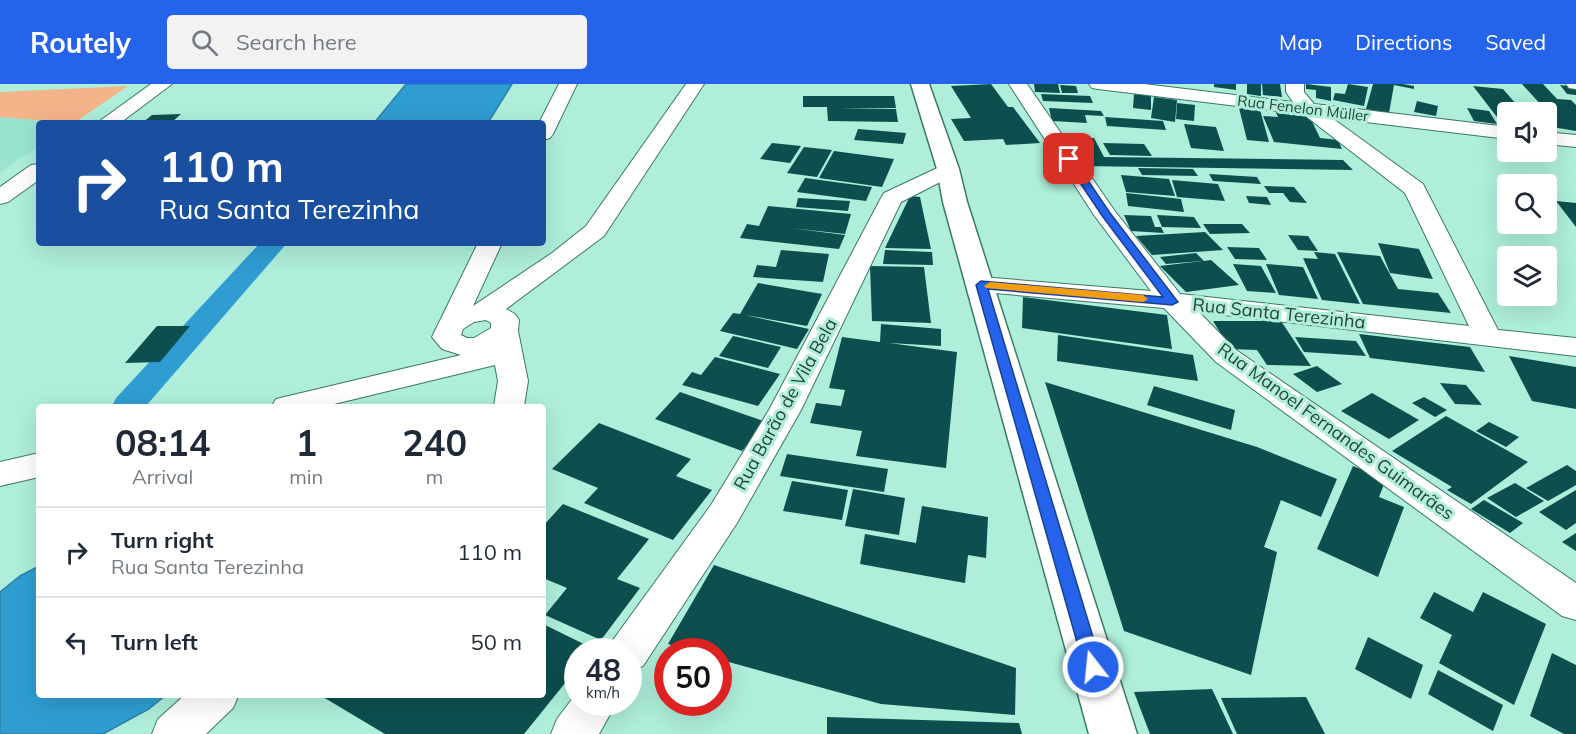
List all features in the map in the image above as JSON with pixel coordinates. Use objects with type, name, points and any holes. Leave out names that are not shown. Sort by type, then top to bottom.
[{"type":"main road","points":[[920,84],[948,169],[955,202],[1113,734]]},
{"type":"street","points":[[111,120],[163,84]]},
{"type":"street","points":[[546,128],[567,84]]},
{"type":"street","points":[[450,333],[456,345],[475,346],[493,340],[561,258],[595,231],[695,84]]},
{"type":"street","name":"Rua Manoel Fernandes Guimarães","points":[[1018,84],[1106,215],[1172,302],[1226,356],[1576,604]]},
{"type":"street","name":"Rua Fenelon Müller","points":[[1098,84],[1497,132]]},
{"type":"street","points":[[1295,84],[1295,92],[1308,109],[1415,189],[1488,337]]},
{"type":"street","points":[[1557,139],[1576,141]]},
{"type":"street","name":"Rua Barão de Vila Bela","points":[[638,638],[724,514],[768,438],[831,322],[892,198],[948,169]]},
{"type":"street","points":[[0,197],[36,172]]},
{"type":"street","points":[[428,373],[450,333],[489,246]]},
{"type":"street","name":"Rua Santa Terezinha","points":[[981,285],[1172,302],[1576,347]]},
{"type":"street","points":[[296,404],[428,373],[499,332]]},
{"type":"street","points":[[499,332],[513,381],[509,404]]},
{"type":"street","points":[[0,474],[36,466]]},
{"type":"street","points":[[174,734],[214,698]]},
{"type":"street","points":[[573,734],[585,716]]},
{"type":"shaded area","points":[[128,86],[78,120],[0,117],[0,92]]},
{"type":"shaded area","points":[[0,117],[36,120],[36,148],[0,172]]},
{"type":"water","points":[[406,84],[512,84],[490,120],[376,120]]},
{"type":"water","points":[[36,568],[36,698],[162,698],[149,709],[103,734],[0,734],[0,592],[20,576]]},
{"type":"building","points":[[991,84],[1008,107],[1013,107],[1040,143],[1006,145],[1003,139],[964,141],[951,119],[971,118],[951,86]]},
{"type":"building","points":[[1034,84],[1058,84],[1060,93],[1035,92]]},
{"type":"building","points":[[1214,84],[1236,84],[1236,90],[1214,87]]},
{"type":"building","points":[[1247,84],[1261,84],[1261,96],[1247,94]]},
{"type":"building","points":[[1262,84],[1280,84],[1282,97],[1263,95]]},
{"type":"building","points":[[1306,84],[1331,87],[1331,101],[1316,98],[1316,90],[1306,89]]},
{"type":"building","points":[[1348,84],[1368,87],[1364,106],[1333,100],[1335,93],[1345,94]]},
{"type":"building","points":[[1373,84],[1403,84],[1414,86],[1414,89],[1394,85],[1389,113],[1366,109]]},
{"type":"building","points":[[1522,84],[1543,84],[1557,99],[1571,100],[1576,105],[1576,131],[1557,128],[1557,102],[1538,102]]},
{"type":"building","points":[[1060,85],[1076,86],[1078,93],[1062,93]]},
{"type":"building","points":[[1560,85],[1576,87],[1576,95],[1567,94]]},
{"type":"building","points":[[1473,86],[1503,89],[1514,102],[1497,102],[1497,117]]},
{"type":"building","points":[[1041,94],[1090,96],[1093,103],[1043,101]]},
{"type":"building","points":[[1134,94],[1151,96],[1151,110],[1133,108]]},
{"type":"building","points":[[803,96],[894,96],[896,108],[839,108],[896,109],[898,122],[828,121],[827,107],[803,107]]},
{"type":"building","points":[[1154,97],[1177,100],[1175,122],[1151,118]]},
{"type":"building","points":[[1417,101],[1438,106],[1436,116],[1414,112]]},
{"type":"building","points":[[1177,103],[1195,105],[1194,121],[1176,119]]},
{"type":"building","points":[[1049,108],[1101,111],[1104,116],[1085,115],[1087,123],[1052,121]]},
{"type":"building","points":[[1239,108],[1260,110],[1269,142],[1247,140]]},
{"type":"building","points":[[1467,108],[1489,111],[1497,124],[1474,121]]},
{"type":"building","points":[[1275,110],[1308,113],[1320,138],[1338,140],[1342,149],[1274,142],[1263,116],[1278,117]]},
{"type":"building","points":[[181,114],[174,120],[146,120],[152,115]]},
{"type":"building","points":[[1105,117],[1163,121],[1166,130],[1107,126]]},
{"type":"building","points":[[1184,124],[1216,127],[1224,151],[1191,148]]},
{"type":"building","points":[[858,129],[906,133],[903,144],[854,140]]},
{"type":"building","points":[[1066,138],[1094,138],[1104,157],[1343,160],[1353,170],[1080,166]]},
{"type":"building","points":[[772,143],[801,146],[790,163],[760,159]]},
{"type":"building","points":[[1103,143],[1144,144],[1152,156],[1110,155]]},
{"type":"building","points":[[804,147],[832,150],[817,177],[787,173]]},
{"type":"building","points":[[834,151],[894,159],[882,187],[819,178]]},
{"type":"building","points":[[1138,168],[1193,169],[1198,176],[1142,175]]},
{"type":"building","points":[[1209,174],[1257,177],[1261,184],[1213,181]]},
{"type":"building","points":[[1121,175],[1169,179],[1175,196],[1126,192]]},
{"type":"building","points":[[805,178],[872,187],[866,201],[797,192]]},
{"type":"building","points":[[1172,180],[1218,184],[1225,201],[1177,197]]},
{"type":"building","points":[[1264,186],[1294,187],[1307,203],[1290,202],[1283,193],[1269,193]]},
{"type":"building","points":[[1126,193],[1181,199],[1184,212],[1128,206]]},
{"type":"building","points":[[910,196],[920,197],[931,249],[885,248]]},
{"type":"building","points":[[1246,196],[1267,197],[1271,205],[1249,203]]},
{"type":"building","points":[[798,198],[850,201],[848,211],[796,207]]},
{"type":"building","points":[[1557,201],[1576,203],[1576,227],[1557,202]]},
{"type":"building","points":[[768,206],[851,214],[845,234],[790,228],[845,235],[839,249],[740,238],[747,224],[759,226]]},
{"type":"building","points":[[1124,215],[1151,216],[1155,227],[1161,227],[1164,233],[1131,231]]},
{"type":"building","points":[[1157,215],[1194,217],[1201,228],[1162,227]]},
{"type":"building","points":[[1203,224],[1242,224],[1250,233],[1210,234]]},
{"type":"building","points":[[1205,232],[1223,250],[1152,255],[1136,236]]},
{"type":"building","points":[[1288,235],[1308,236],[1318,251],[1298,250]]},
{"type":"building","points":[[1378,243],[1419,249],[1433,279],[1390,273]]},
{"type":"building","points":[[1227,247],[1259,248],[1267,260],[1235,259]]},
{"type":"building","points":[[781,250],[829,254],[823,282],[753,277],[757,265],[776,267]]},
{"type":"building","points":[[885,250],[932,252],[933,265],[883,264]]},
{"type":"building","points":[[1314,252],[1335,254],[1360,304],[1322,300],[1303,258],[1318,259]]},
{"type":"building","points":[[1337,252],[1380,256],[1398,289],[1438,293],[1451,313],[1363,304]]},
{"type":"building","points":[[1196,253],[1204,261],[1211,260],[1239,285],[1186,292],[1160,266],[1202,261],[1166,264],[1160,257]]},
{"type":"building","points":[[1233,264],[1261,266],[1276,293],[1247,291]]},
{"type":"building","points":[[1266,264],[1303,267],[1318,299],[1279,295]]},
{"type":"building","points":[[870,266],[924,267],[931,323],[872,321]]},
{"type":"building","points":[[758,283],[822,294],[807,326],[745,315],[809,329],[797,349],[720,331],[733,313],[740,314]]},
{"type":"building","points":[[1023,297],[1167,315],[1172,349],[1022,328]]},
{"type":"building","points":[[1213,321],[1281,321],[1311,366],[1267,365],[1257,350],[1230,349]]},
{"type":"building","points":[[881,324],[941,329],[941,346],[889,343],[957,352],[946,468],[856,456],[862,431],[810,423],[816,403],[841,406],[845,390],[829,388],[842,337],[880,342]]},
{"type":"building","points":[[157,326],[190,326],[160,362],[125,363]]},
{"type":"building","points":[[1359,334],[1470,347],[1485,372],[1370,358]]},
{"type":"building","points":[[1058,335],[1193,355],[1198,381],[1057,361]]},
{"type":"building","points":[[733,336],[781,347],[768,368],[719,356]]},
{"type":"building","points":[[1295,337],[1356,341],[1366,356],[1304,352]]},
{"type":"building","points":[[1509,356],[1576,367],[1576,409],[1532,401]]},
{"type":"building","points":[[715,357],[780,374],[758,406],[682,385],[692,372],[701,375]]},
{"type":"building","points":[[1317,366],[1342,384],[1317,392],[1293,374]]},
{"type":"building","points":[[1045,382],[1257,447],[1337,479],[1321,517],[1281,500],[1264,547],[1277,552],[1251,675],[1124,631]]},
{"type":"building","points":[[1440,383],[1466,385],[1482,405],[1455,404]]},
{"type":"building","points":[[1154,386],[1235,410],[1231,430],[1147,405]]},
{"type":"building","points":[[680,392],[766,422],[742,451],[655,419]]},
{"type":"building","points":[[1372,393],[1419,420],[1389,439],[1341,411]]},
{"type":"building","points":[[1424,397],[1447,410],[1435,417],[1412,403]]},
{"type":"building","points":[[1446,416],[1528,462],[1471,504],[1447,490],[1452,487],[1392,451]]},
{"type":"building","points":[[1489,422],[1519,437],[1506,447],[1476,431]]},
{"type":"building","points":[[599,423],[691,459],[676,476],[712,490],[673,540],[584,503],[598,488],[552,469]]},
{"type":"building","points":[[787,454],[888,469],[884,492],[780,476]]},
{"type":"building","points":[[1567,465],[1576,471],[1576,485],[1548,501],[1526,488]]},
{"type":"building","points":[[1353,466],[1386,479],[1379,497],[1404,507],[1378,577],[1317,549]]},
{"type":"building","points":[[792,481],[848,490],[842,520],[783,511]]},
{"type":"building","points":[[1515,483],[1544,501],[1516,517],[1487,498]]},
{"type":"building","points":[[853,489],[905,498],[899,535],[845,526]]},
{"type":"building","points":[[1576,490],[1576,523],[1566,530],[1539,512]]},
{"type":"building","points":[[1484,500],[1523,523],[1510,533],[1471,509]]},
{"type":"building","points":[[563,504],[649,539],[617,579],[640,588],[602,638],[597,638],[546,615],[567,588],[546,579],[546,523]]},
{"type":"building","points":[[922,506],[988,517],[986,558],[968,555],[965,583],[860,564],[865,534],[916,543]]},
{"type":"building","points":[[1576,533],[1576,551],[1562,542]]},
{"type":"building","points":[[714,565],[1016,668],[1015,715],[881,704],[732,663],[732,638],[671,638]]},
{"type":"building","points":[[1434,592],[1473,612],[1483,592],[1546,624],[1514,705],[1439,663],[1452,635],[1420,618]]},
{"type":"building","points":[[546,625],[572,638],[564,638],[564,684],[524,734],[385,734],[325,698],[546,698]]},
{"type":"building","points":[[1368,637],[1423,665],[1411,699],[1355,669]]},
{"type":"building","points":[[1552,653],[1576,665],[1576,734],[1564,734],[1530,716]]},
{"type":"building","points":[[1438,670],[1503,705],[1493,731],[1428,694]]},
{"type":"building","points":[[1212,689],[1233,734],[1150,734],[1134,692]]},
{"type":"building","points":[[1306,697],[1325,734],[1237,734],[1221,698]]},
{"type":"building","points":[[827,717],[1019,723],[1022,734],[827,734]]},
{"type":"waterway","points":[[130,404],[271,246]]},
{"type":"slow traffic","points":[[990,286],[1143,299]]},
{"type":"route","points":[[1069,159],[1106,215],[1172,302],[981,285],[1093,667]]}]
